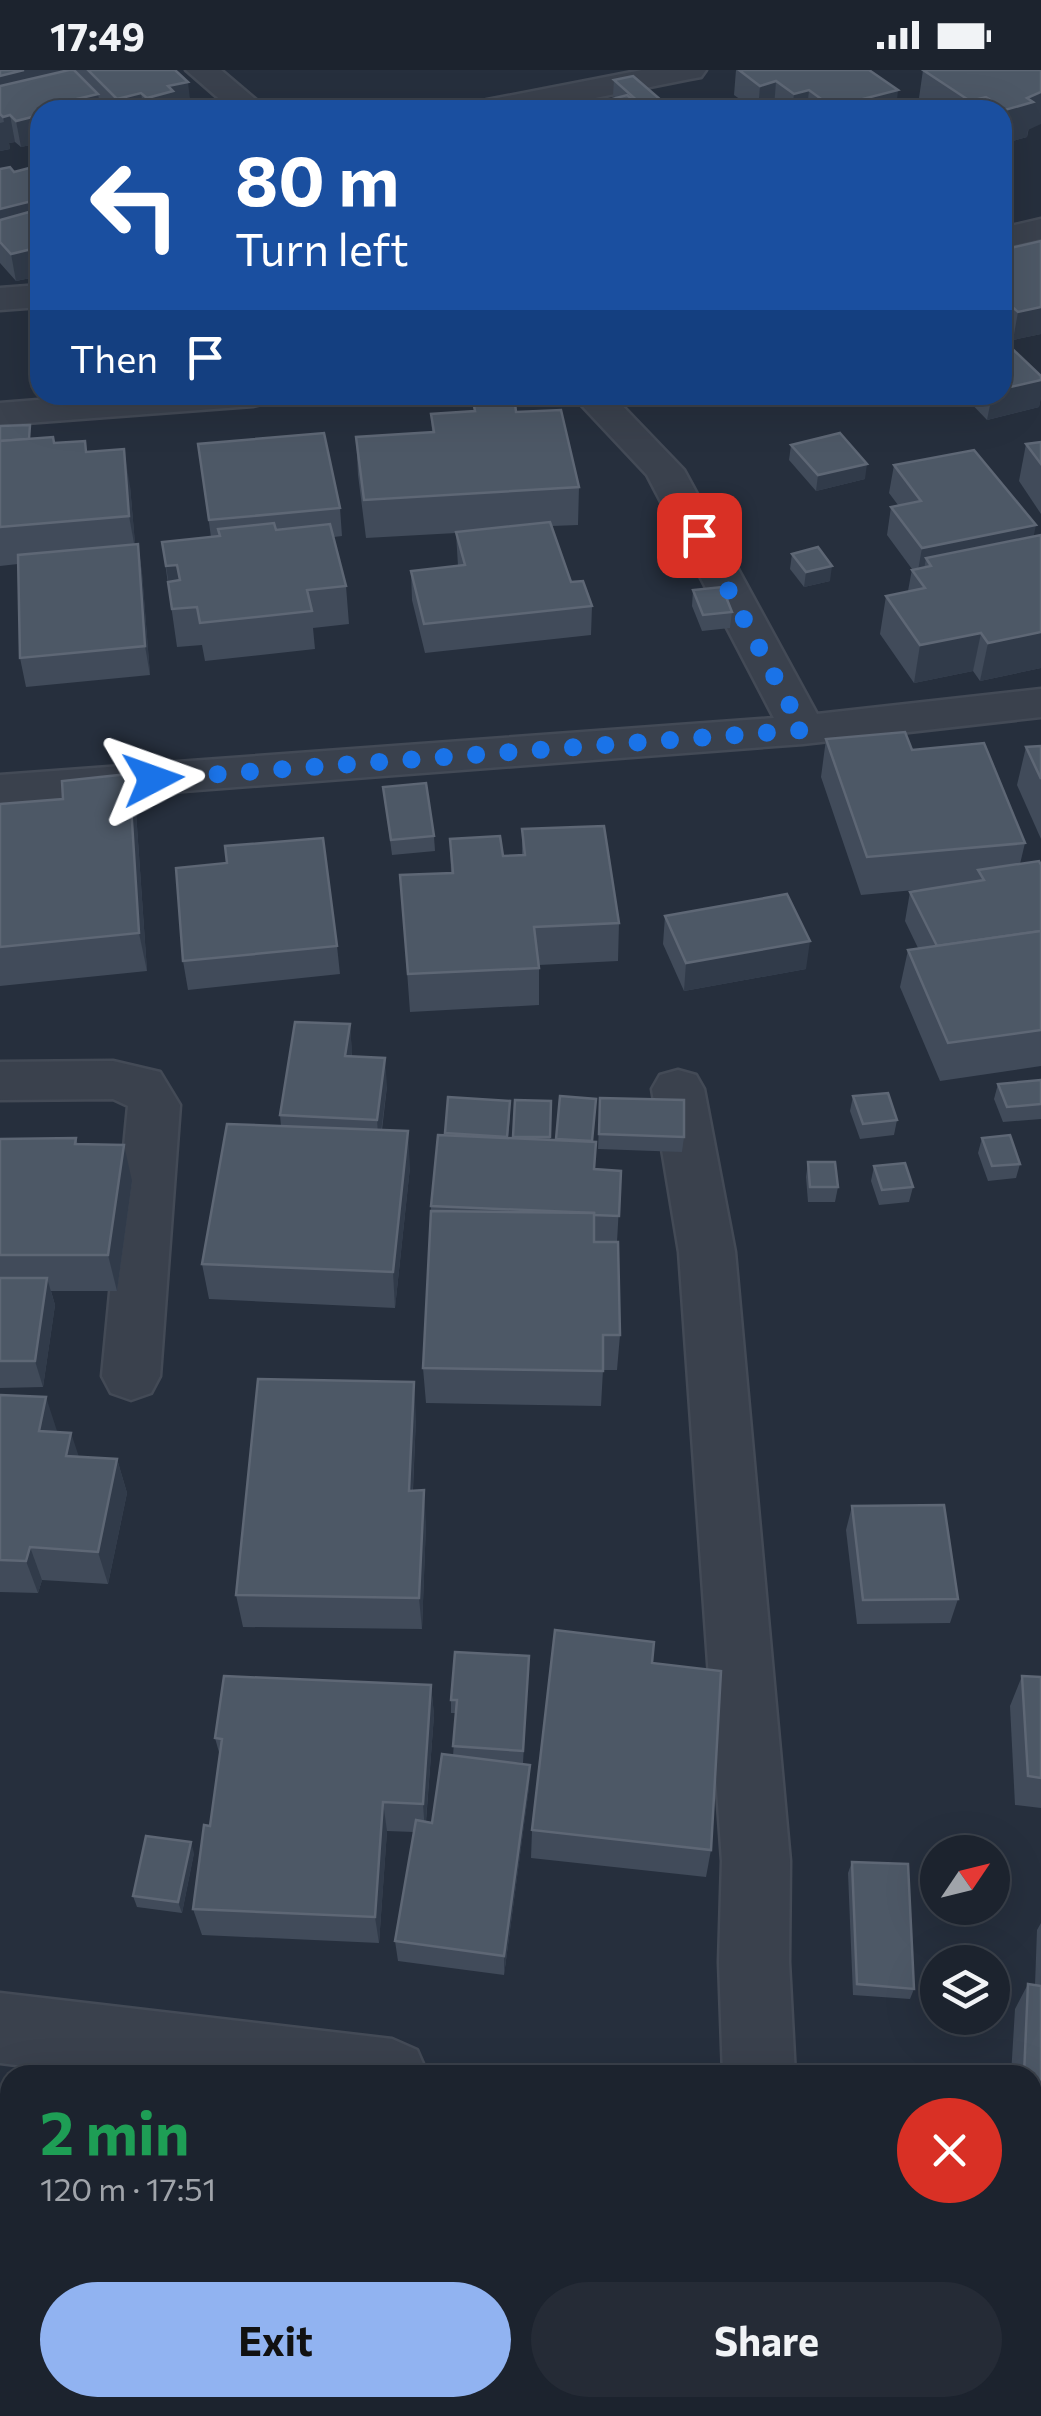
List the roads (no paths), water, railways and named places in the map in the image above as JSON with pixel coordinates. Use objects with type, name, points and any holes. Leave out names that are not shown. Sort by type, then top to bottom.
[{"type":"street","points":[[202,70],[240,100]]},
{"type":"street","points":[[538,100],[690,70]]},
{"type":"street","points":[[1012,236],[1041,229]]},
{"type":"street","points":[[0,299],[30,297]]},
{"type":"street","points":[[0,414],[119,405]]},
{"type":"street","points":[[601,405],[664,470],[803,730]]},
{"type":"street","points":[[0,790],[803,730],[1041,703]]},
{"type":"street","points":[[0,1081],[113,1080],[142,1086],[154,1105],[131,1376]]},
{"type":"street","points":[[678,1089],[710,1291],[756,1861],[754,1962],[759,2065]]},
{"type":"street","points":[[0,2028],[309,2065]]}]
